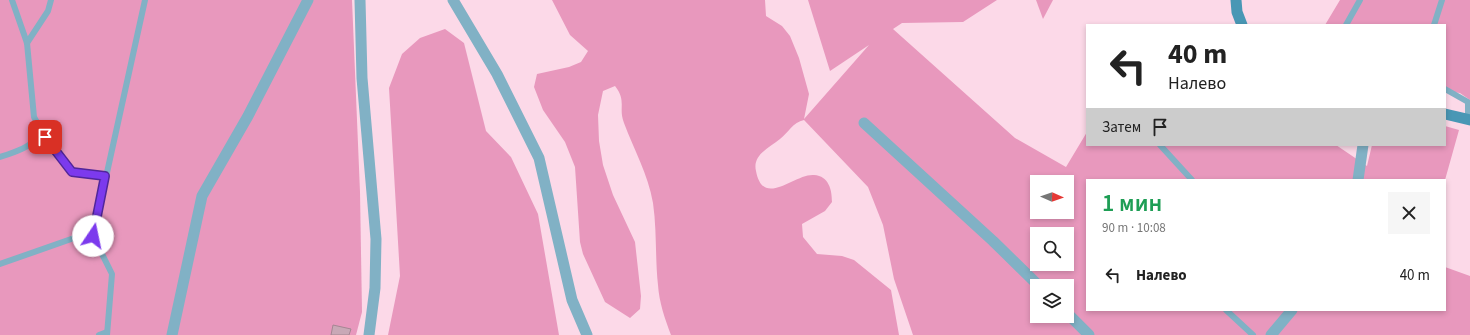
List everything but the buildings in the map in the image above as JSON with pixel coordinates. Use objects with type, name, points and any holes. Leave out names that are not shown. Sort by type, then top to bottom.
[{"type":"main road","points":[[1236,0],[1242,24]]},
{"type":"main road","points":[[1446,114],[1469,120]]},
{"type":"street","points":[[172,335],[202,196],[248,116],[308,0]]},
{"type":"street","points":[[360,0],[362,78],[376,238],[375,288],[369,335]]},
{"type":"street","points":[[453,0],[497,74],[539,158],[572,300],[588,335]]},
{"type":"street","points":[[864,123],[993,240],[1032,279]]},
{"type":"street","points":[[1358,179],[1363,146]]},
{"type":"street","points":[[1271,335],[1291,311]]},
{"type":"street","points":[[1074,320],[1089,335]]},
{"type":"lane","points":[[12,0],[27,43],[34,117],[43,133],[72,172],[105,176]]},
{"type":"lane","points":[[27,43],[48,11],[51,0]]},
{"type":"lane","points":[[99,335],[107,334],[112,274],[93,236],[145,0]]},
{"type":"lane","points":[[1347,24],[1360,0]]},
{"type":"lane","points":[[1434,24],[1442,0]]},
{"type":"lane","points":[[1446,90],[1468,102],[1469,120]]},
{"type":"lane","points":[[0,157],[20,150],[36,141],[43,133]]},
{"type":"lane","points":[[1161,146],[1191,179]]},
{"type":"lane","points":[[0,264],[94,231]]},
{"type":"lane","points":[[1227,311],[1253,335]]},
{"type":"shaded area","points":[[0,0],[352,0],[360,192],[362,312],[356,335],[0,335]]},
{"type":"shaded area","points":[[552,0],[765,0],[766,16],[782,26],[790,36],[799,58],[809,94],[804,119],[869,45],[830,71],[808,0],[997,0],[963,22],[902,23],[893,29],[1015,138],[1066,167],[1086,134],[1086,146],[1337,146],[1367,166],[1372,146],[1446,146],[1446,126],[1459,130],[1445,179],[1086,179],[1086,311],[1446,311],[1446,267],[1470,276],[1470,335],[913,335],[894,279],[883,225],[868,187],[804,120],[794,125],[783,137],[767,148],[759,156],[755,165],[760,182],[765,187],[772,188],[806,176],[814,175],[823,178],[829,184],[832,202],[825,211],[802,224],[803,237],[817,254],[842,256],[854,260],[891,290],[899,335],[671,335],[659,291],[656,234],[651,192],[622,118],[622,100],[619,91],[615,86],[603,91],[598,115],[599,141],[603,165],[613,195],[635,242],[641,296],[640,309],[630,318],[605,302],[583,254],[580,242],[575,167],[565,142],[543,110],[534,87],[537,74],[569,67],[581,62],[588,51],[570,35]]},
{"type":"shaded area","points":[[1036,0],[1053,0],[1043,19]]},
{"type":"shaded area","points":[[1340,0],[1470,0],[1470,100],[1460,93],[1446,91],[1446,24],[1326,24]]},
{"type":"shaded area","points":[[445,29],[464,43],[486,131],[511,157],[538,214],[559,335],[388,335],[400,276],[389,88],[402,54],[420,38]]},
{"type":"route","points":[[45,137],[72,172],[105,176],[93,236]]}]
